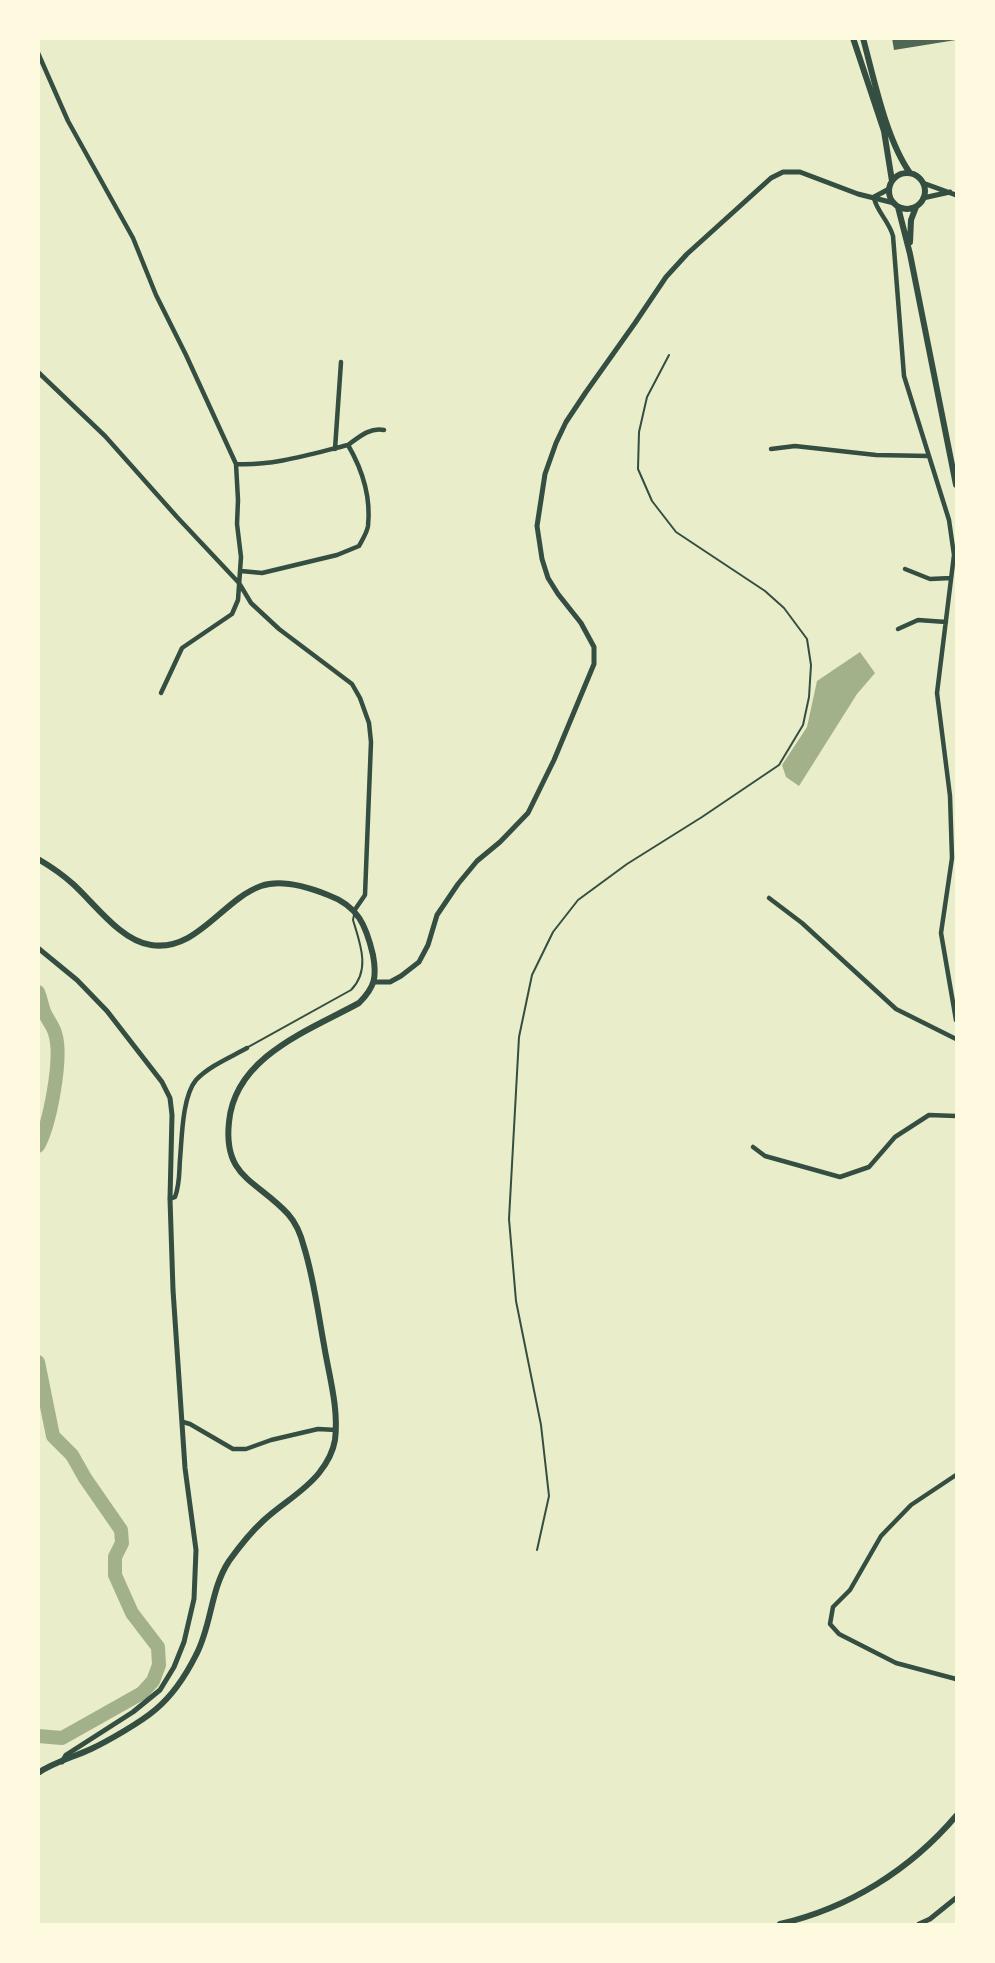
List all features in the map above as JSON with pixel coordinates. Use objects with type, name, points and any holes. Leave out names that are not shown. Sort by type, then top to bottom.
[{"type":"main road","points":[[853,38],[884,131],[892,181]]},
{"type":"main road","points":[[863,38],[890,131],[901,161],[910,173]]},
{"type":"main road","points":[[910,254],[911,220],[925,193],[923,183],[910,173],[900,174],[892,181],[889,194],[896,205],[910,254],[957,485]]},
{"type":"main road","points":[[896,205],[910,209],[916,206]]},
{"type":"main road","points":[[38,859],[71,883],[120,930],[134,940],[150,945],[165,946],[182,941],[214,920],[241,896],[261,886],[295,885],[340,899],[354,911],[366,928],[373,957],[374,982],[370,992],[359,1003],[275,1049],[257,1064],[243,1082],[229,1120],[228,1144],[239,1172],[288,1214],[298,1229],[304,1246],[335,1409],[336,1430],[330,1456],[310,1484],[263,1521],[241,1544],[225,1568],[214,1594],[207,1628],[198,1652],[188,1670],[154,1711],[94,1747],[38,1773]]},
{"type":"main road","points":[[779,1924],[803,1922],[877,1885],[914,1858],[957,1816]]},
{"type":"street","points":[[38,54],[68,121],[133,238],[156,295],[236,464],[241,571],[238,600],[232,614],[182,648],[161,693]]},
{"type":"street","points":[[374,982],[390,982],[419,962],[438,915],[458,884],[477,861],[527,813],[554,760],[594,664],[594,647],[581,623],[548,578],[537,526],[545,474],[566,422],[666,277],[687,254],[771,178],[783,172],[800,172],[896,205]]},
{"type":"street","points":[[923,183],[953,194]]},
{"type":"street","points":[[874,197],[889,189]]},
{"type":"street","points":[[923,198],[953,194]]},
{"type":"street","points":[[874,197],[876,206],[890,226],[893,236],[904,376],[949,520],[954,555],[937,693],[950,796],[954,858],[941,933],[957,1020]]},
{"type":"street","points":[[335,449],[341,362]]},
{"type":"street","points":[[38,372],[98,429],[239,583],[251,603],[279,629],[352,684],[369,723],[371,742],[365,895],[354,911]]},
{"type":"street","points":[[236,464],[276,462],[335,449],[348,445],[376,428],[384,430]]},
{"type":"street","points":[[241,571],[262,573],[337,555],[359,546],[368,528],[366,491],[356,458],[348,445]]},
{"type":"street","points":[[771,449],[795,446],[876,455],[929,456]]},
{"type":"street","points":[[905,569],[930,579],[951,578]]},
{"type":"street","points":[[898,629],[918,620],[946,622]]},
{"type":"street","points":[[769,898],[802,923],[896,1009],[957,1039]]},
{"type":"street","points":[[38,948],[85,988],[107,1012],[162,1082],[170,1098],[173,1302],[185,1468],[196,1550],[194,1599],[184,1642],[174,1667],[160,1689],[133,1712],[66,1755],[62,1762]]},
{"type":"street","points":[[170,1199],[175,1197],[179,1186],[188,1094],[203,1074],[247,1048]]},
{"type":"street","points":[[753,1147],[765,1156],[840,1177],[869,1167],[895,1137],[929,1115],[957,1116]]},
{"type":"street","points":[[183,1422],[233,1449],[246,1449],[318,1429],[336,1430]]},
{"type":"street","points":[[957,1475],[911,1504],[881,1536],[850,1590],[833,1607],[830,1624],[839,1634],[896,1663],[957,1679]]},
{"type":"street","points":[[919,1924],[931,1922],[954,1902]]},
{"type":"lane","points":[[247,1048],[351,990],[358,983],[363,964],[353,920],[354,911]]},
{"type":"path","points":[[537,1550],[549,1496],[541,1425],[516,1301],[509,1219],[519,1037],[532,975],[553,932],[578,900],[627,864],[779,765],[803,725],[809,698],[811,665],[807,639],[784,608],[742,575],[677,532],[652,500],[638,469],[639,432],[647,397],[669,355]]},
{"type":"shaded area","points":[[860,652],[875,673],[857,694],[799,786],[786,777],[782,765],[807,727],[817,681]]},
{"type":"building","points":[[892,38],[956,38],[956,40],[894,50]]},
{"type":"waterway","points":[[38,992],[57,1044],[51,1107],[38,1146]]},
{"type":"waterway","points":[[38,1362],[53,1436],[72,1455],[121,1530],[122,1543],[115,1557],[115,1575],[132,1613],[158,1647],[159,1665],[153,1681],[142,1693],[62,1738],[38,1736]]}]
